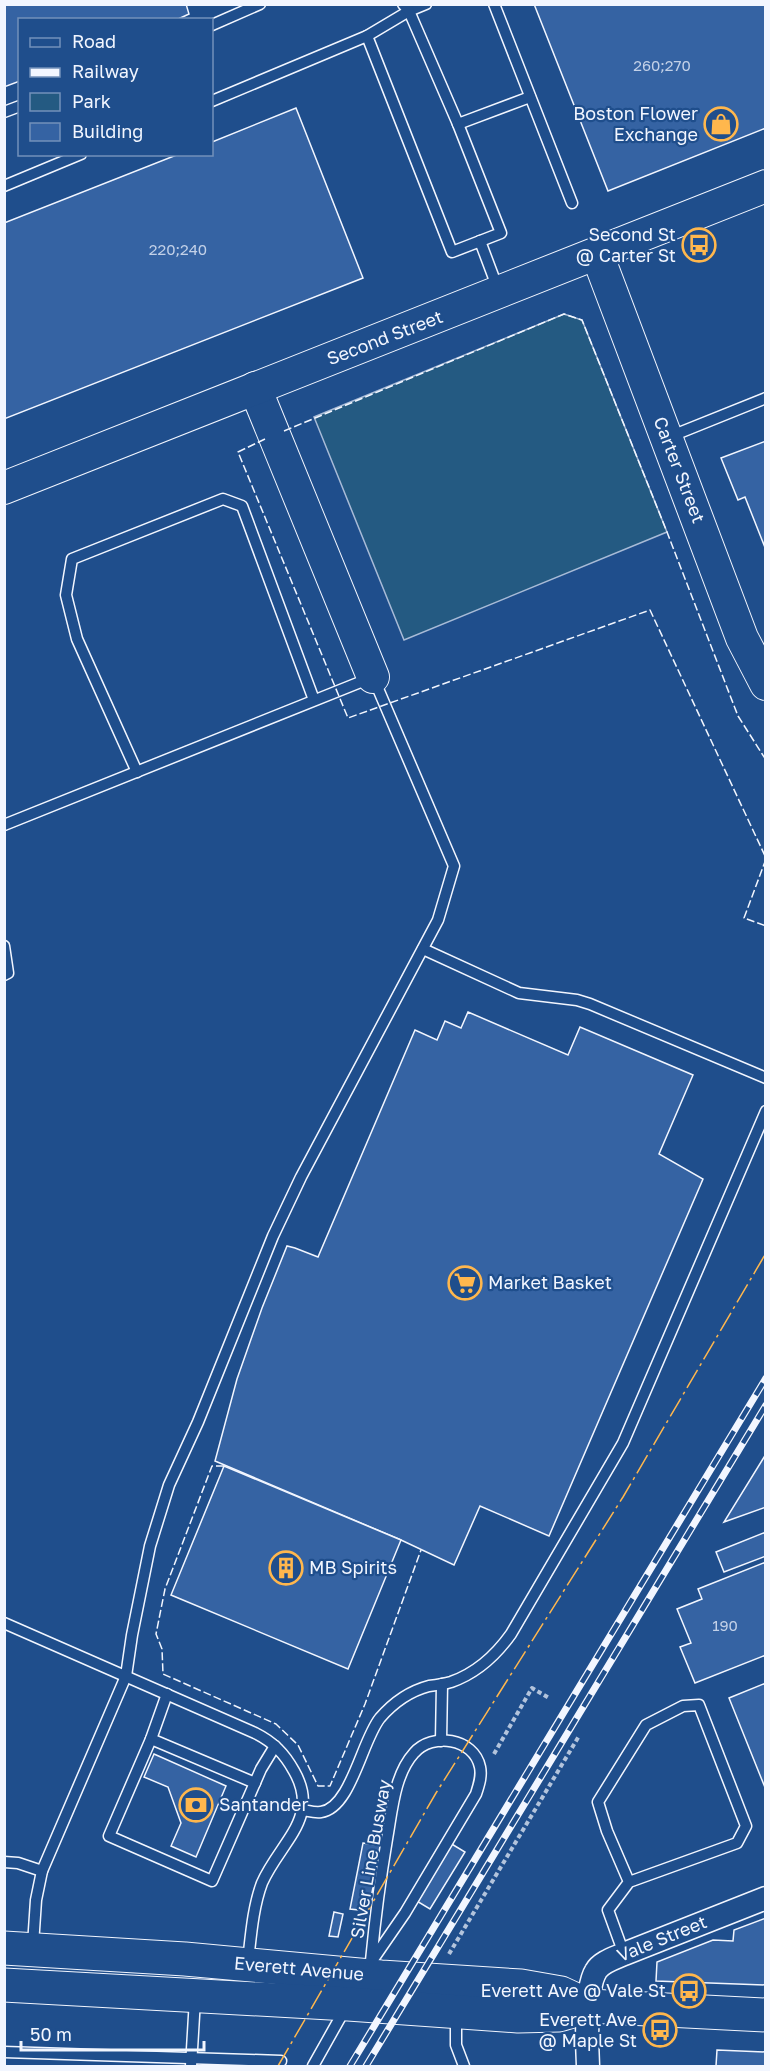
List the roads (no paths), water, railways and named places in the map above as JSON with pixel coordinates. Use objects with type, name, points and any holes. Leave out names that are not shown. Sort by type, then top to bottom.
[{"type":"main road","name":"Second Street","points":[[4,488],[765,186]]},
{"type":"main road","name":"Carter Street","points":[[597,254],[742,638],[765,684]]},
{"type":"main road","points":[[255,388],[373,677]]},
{"type":"main road","name":"Everett Avenue","points":[[19,1949],[248,1965],[359,1984],[458,2007],[547,2017],[570,2013],[589,2006]]},
{"type":"main road","name":"Everett Avenue","points":[[4,1985],[195,1995],[359,1984],[561,1993],[589,2006],[765,2015]]},
{"type":"street","name":"Vale Street","points":[[588,2067],[590,1993],[596,1971],[606,1961],[765,1898]]},
{"type":"lane","points":[[213,25],[261,4]]},
{"type":"lane","points":[[213,101],[367,36],[406,8],[426,4]]},
{"type":"lane","points":[[494,4],[572,203]]},
{"type":"lane","points":[[367,36],[453,252],[501,233],[458,124],[406,8]]},
{"type":"lane","points":[[458,124],[530,97]]},
{"type":"lane","points":[[4,186],[76,156]]},
{"type":"lane","points":[[480,242],[500,293]]},
{"type":"lane","points":[[666,438],[765,398]]},
{"type":"lane","points":[[137,771],[77,639],[66,595],[72,559],[223,499],[242,506],[314,700]]},
{"type":"lane","points":[[4,825],[373,677],[454,866],[438,920],[286,1207],[198,1422],[169,1485],[150,1546],[126,1676],[42,1871],[36,1900],[19,1949]]},
{"type":"lane","points":[[4,946],[6,976]]},
{"type":"lane","points":[[423,948],[519,993],[578,1000],[590,1004],[765,1077]]},
{"type":"lane","points":[[303,1809],[322,1812],[334,1806],[343,1794],[368,1739],[383,1715],[406,1696],[419,1689],[465,1676],[503,1644],[623,1443],[765,1111]]},
{"type":"lane","points":[[4,1623],[255,1733],[285,1755],[300,1784],[304,1797],[303,1809],[297,1825],[274,1859],[261,1886],[254,1913],[248,1965]]},
{"type":"lane","points":[[313,2067],[359,1984],[472,1803],[479,1785],[480,1769],[476,1756],[468,1748],[456,1742],[441,1741],[442,1684]]},
{"type":"lane","points":[[167,1694],[151,1739],[109,1836],[212,1881],[264,1763],[275,1746]]},
{"type":"lane","points":[[624,1954],[608,1910],[629,1882],[737,1843],[746,1826],[699,1705],[683,1706],[646,1725],[598,1802],[607,1831],[629,1882]]},
{"type":"lane","points":[[151,1739],[255,1783]]},
{"type":"lane","name":"Silver Line Busway","points":[[359,1984],[376,1908],[400,1777],[414,1752],[428,1743],[441,1741]]},
{"type":"lane","points":[[4,1862],[18,1863],[42,1871]]},
{"type":"lane","points":[[191,2062],[195,1995]]},
{"type":"lane","points":[[458,2007],[456,2045],[464,2067]]},
{"type":"lane","points":[[4,2052],[191,2062],[281,2061]]},
{"type":"railway","points":[[350,2066],[766,1378]]},
{"type":"railway","points":[[366,2066],[766,1405]]},
{"type":"place","name":"Boston Flower Exchange","points":[[721,124]]},
{"type":"place","name":"Second St @ Carter St","points":[[699,245]]},
{"type":"place","name":"Market Basket","points":[[465,1283]]},
{"type":"place","name":"MB Spirits","points":[[286,1568]]},
{"type":"place","name":"Santander","points":[[196,1805]]},
{"type":"place","name":"Everett Ave @ Vale St","points":[[689,1991]]},
{"type":"place","name":"Everett Ave @ Maple St","points":[[660,2030]]}]
